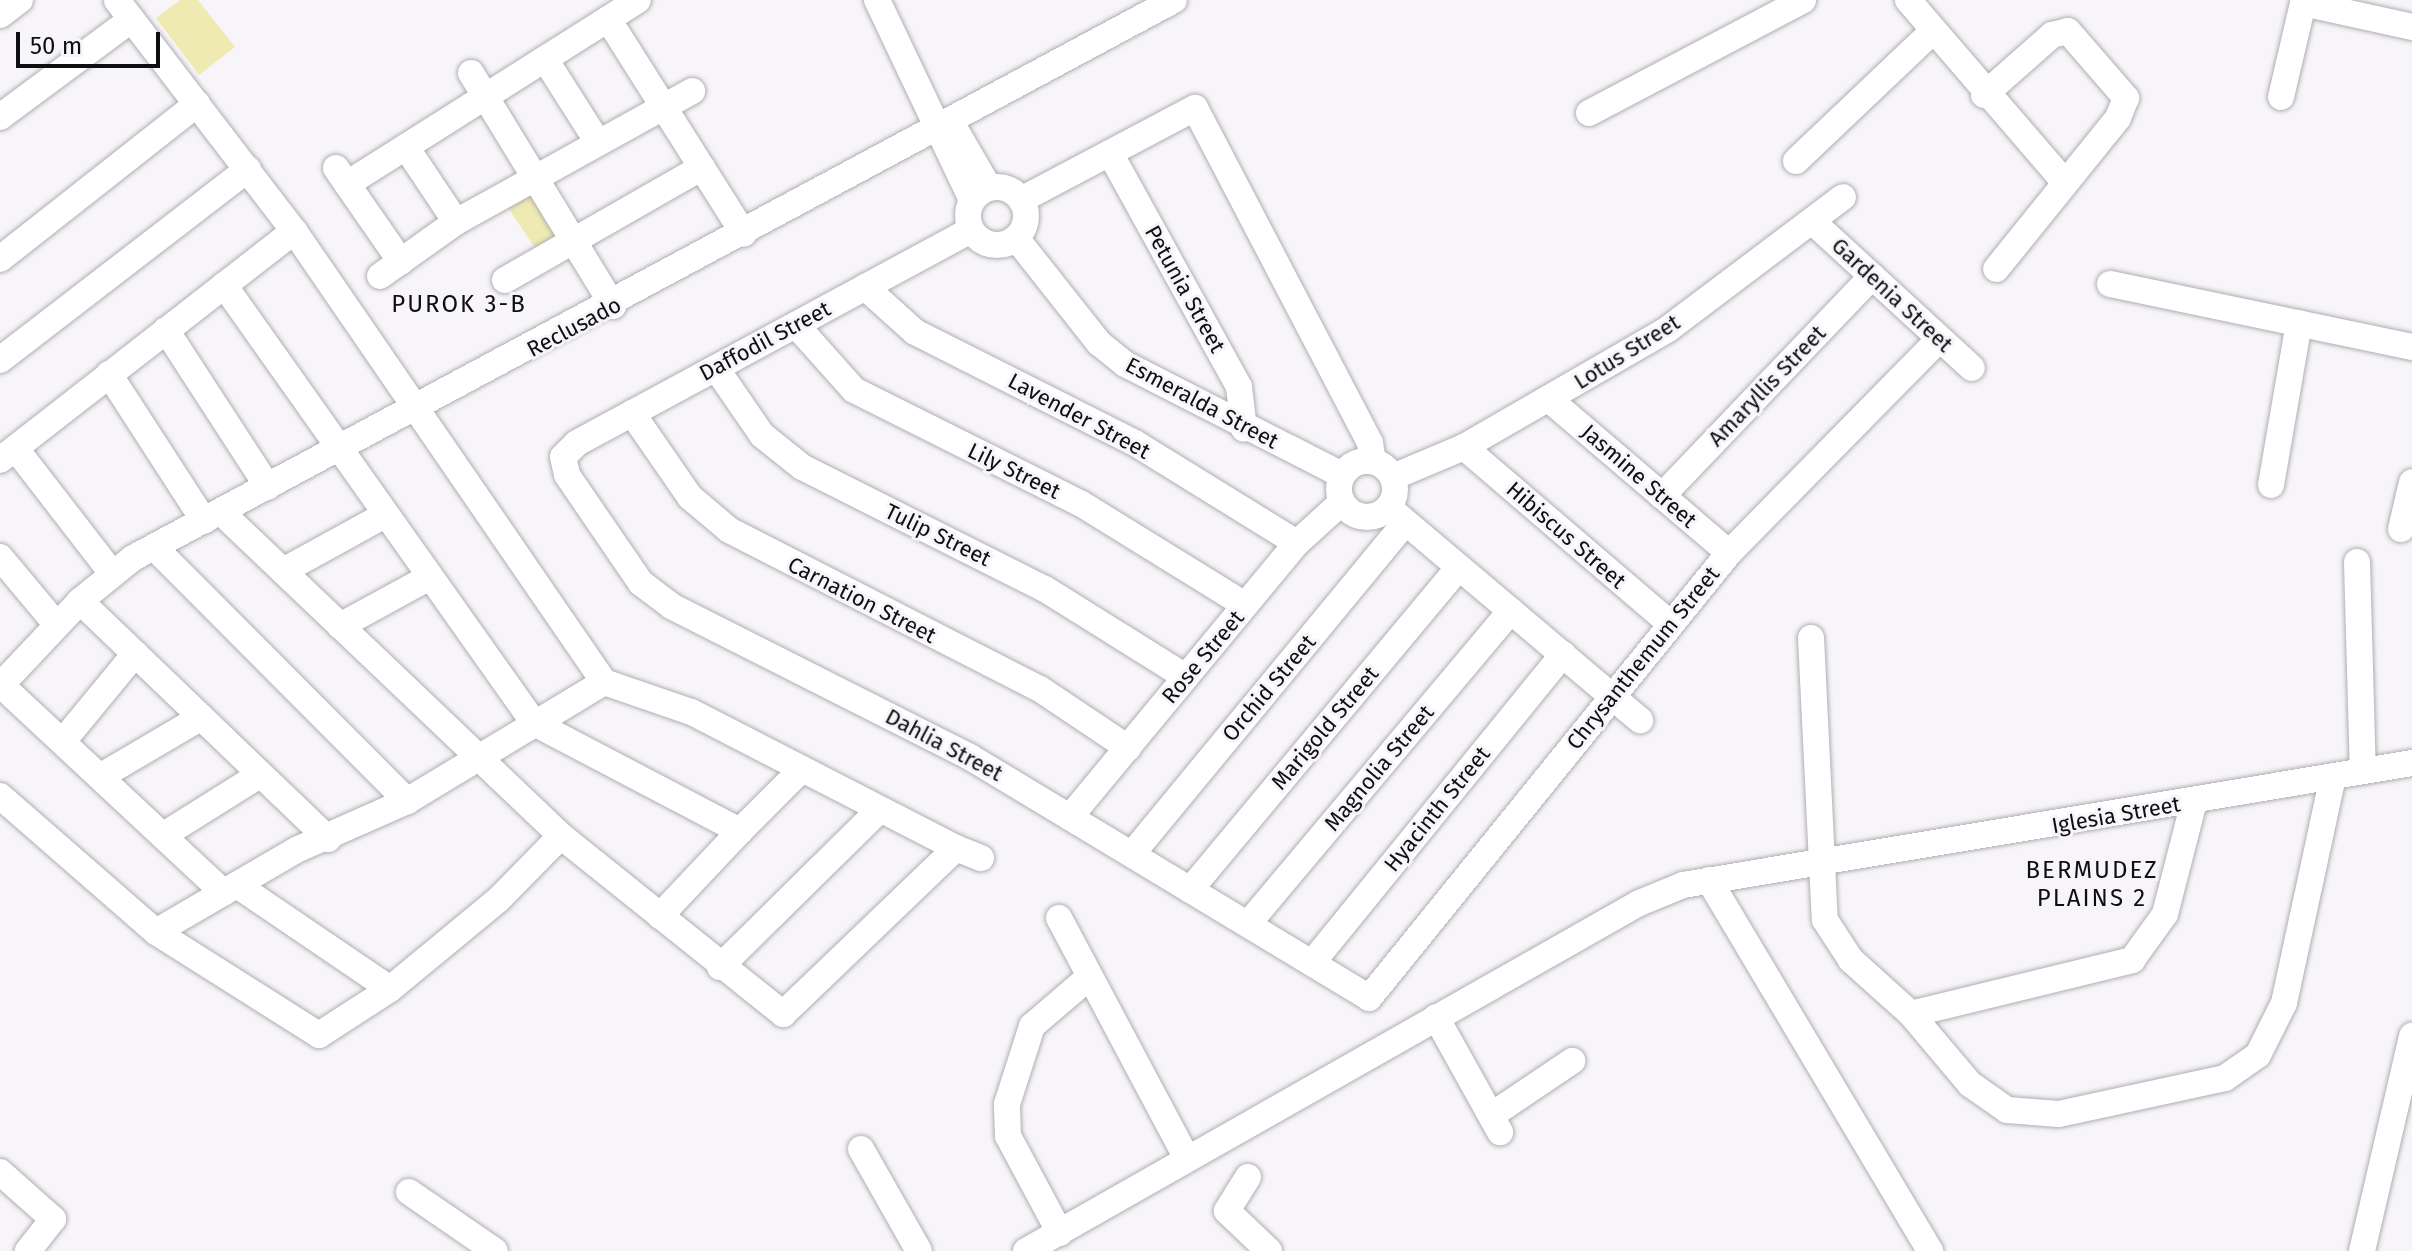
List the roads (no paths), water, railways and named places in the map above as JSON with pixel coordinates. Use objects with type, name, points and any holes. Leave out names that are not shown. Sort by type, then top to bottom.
[{"type":"street","points":[[0,15],[20,0]]},
{"type":"street","points":[[638,0],[406,147],[342,176],[391,269],[456,222],[692,91]]},
{"type":"street","points":[[877,0],[942,125],[939,141],[981,194]]},
{"type":"street","name":"Reclusado","points":[[0,685],[80,601],[112,573],[154,547],[613,306],[1174,0]]},
{"type":"street","points":[[1589,113],[1803,0]]},
{"type":"street","points":[[1908,0],[1930,34],[2063,180]]},
{"type":"street","points":[[2281,97],[2303,3],[2412,27]]},
{"type":"street","points":[[0,117],[124,10],[272,200],[413,409],[604,682],[691,712],[878,811],[981,858]]},
{"type":"street","points":[[608,19],[744,234]]},
{"type":"street","points":[[1984,95],[2060,31],[2087,47],[2126,98],[2118,118],[2063,180],[1996,269]]},
{"type":"street","points":[[1796,161],[1930,34]]},
{"type":"street","points":[[545,59],[597,141]]},
{"type":"street","points":[[471,73],[613,306]]},
{"type":"street","points":[[0,259],[197,104]]},
{"type":"street","points":[[1021,200],[1195,108],[1383,469],[1398,515],[1640,720]]},
{"type":"street","points":[[406,147],[456,222]]},
{"type":"street","name":"Petunia Street","points":[[1110,153],[1239,387],[1244,429]]},
{"type":"street","points":[[505,280],[702,167]]},
{"type":"street","points":[[0,360],[248,169]]},
{"type":"street","points":[[1007,189],[1021,200],[1026,220],[1016,238],[987,243],[971,230],[981,194],[1007,189]]},
{"type":"street","name":"Lotus Street","points":[[1342,475],[1383,469],[1464,447],[1550,400],[1668,329],[1843,197]]},
{"type":"street","name":"Gardenia Street","points":[[1812,221],[1972,368]]},
{"type":"street","name":"Daffodil Street","points":[[563,457],[632,413],[971,230]]},
{"type":"street","points":[[112,573],[8,455],[294,231]]},
{"type":"street","name":"Esmeralda Street","points":[[1016,238],[1099,343],[1244,429],[1342,475]]},
{"type":"street","name":"Amaryllis Street","points":[[1662,496],[1872,276]]},
{"type":"street","points":[[2110,284],[2412,347]]},
{"type":"street","points":[[224,285],[534,723],[740,831]]},
{"type":"street","name":"Lavender Street","points":[[865,287],[915,332],[1135,443],[1297,543]]},
{"type":"street","points":[[2271,485],[2299,323]]},
{"type":"street","name":"Lily Street","points":[[796,325],[854,390],[1091,509],[1245,605]]},
{"type":"street","points":[[166,330],[268,487]]},
{"type":"street","name":"Chrysanthemum Street","points":[[1369,998],[1669,623],[1729,553],[1939,339]]},
{"type":"street","name":"Tulip Street","points":[[716,368],[762,435],[802,467],[1045,589],[1186,677]]},
{"type":"street","points":[[109,374],[212,516],[283,571],[561,836],[774,1010],[792,1013],[956,848]]},
{"type":"street","name":"Jasmine Street","points":[[1550,400],[1729,553]]},
{"type":"street","name":"Carnation Street","points":[[632,413],[690,497],[729,530],[1040,689],[1128,748]]},
{"type":"street","name":"Hibiscus Street","points":[[1464,447],[1669,623]]},
{"type":"street","name":"Dahlia Street","points":[[563,457],[567,475],[625,561],[664,601],[920,730],[1369,998]]},
{"type":"street","points":[[1342,475],[1342,502],[1369,517],[1398,515]]},
{"type":"street","points":[[2401,529],[2412,482]]},
{"type":"street","name":"Rose Street","points":[[1070,817],[1297,543],[1342,502]]},
{"type":"street","points":[[283,571],[385,515]]},
{"type":"street","name":"Orchid Street","points":[[1132,854],[1398,515]]},
{"type":"street","points":[[154,547],[407,801]]},
{"type":"street","points":[[0,557],[56,624]]},
{"type":"street","points":[[2357,562],[2363,771]]},
{"type":"street","name":"Marigold Street","points":[[1190,890],[1459,567]]},
{"type":"street","points":[[340,626],[430,577]]},
{"type":"street","points":[[80,601],[258,776],[328,839]]},
{"type":"street","name":"Magnolia Street","points":[[1248,924],[1511,611]]},
{"type":"street","points":[[1811,638],[1821,902],[1834,938],[1911,1014],[1987,1098],[2034,1115],[2244,1069],[2284,1003],[2333,776]]},
{"type":"street","points":[[64,740],[135,654]]},
{"type":"street","name":"Hyacinth Street","points":[[1312,963],[1563,654]]},
{"type":"street","points":[[156,932],[230,889],[407,801],[604,682]]},
{"type":"street","points":[[0,685],[230,889],[390,989]]},
{"type":"street","points":[[103,775],[200,718]]},
{"type":"street","name":"Iglesia Street","points":[[1026,1251],[1186,1157],[1639,903],[1709,880],[1820,865],[2412,763]]},
{"type":"street","points":[[660,916],[800,771]]},
{"type":"street","points":[[167,833],[258,776]]},
{"type":"street","points":[[0,796],[156,932],[319,1035],[390,989],[561,836]]},
{"type":"street","points":[[1911,1014],[2132,960],[2165,914],[2194,802]]},
{"type":"street","points":[[720,967],[878,811]]},
{"type":"street","points":[[1709,880],[1930,1251]]},
{"type":"street","points":[[1059,918],[1088,978],[1186,1157]]},
{"type":"street","points":[[1060,1233],[1008,1136],[1007,1104],[1032,1026],[1088,978]]},
{"type":"street","points":[[1436,1017],[1496,1124],[1572,1061]]},
{"type":"street","points":[[2362,1251],[2412,1036]]},
{"type":"street","points":[[861,1149],[919,1251]]},
{"type":"street","points":[[0,1172],[49,1210],[49,1229],[28,1251]]},
{"type":"street","points":[[1248,1177],[1227,1211],[1269,1251]]},
{"type":"street","points":[[409,1192],[495,1251]]},
{"type":"district","name":"PUROK 3-B","points":[[459,305]]},
{"type":"district","name":"BERMUDEZ PLAINS 2","points":[[2092,885]]}]
